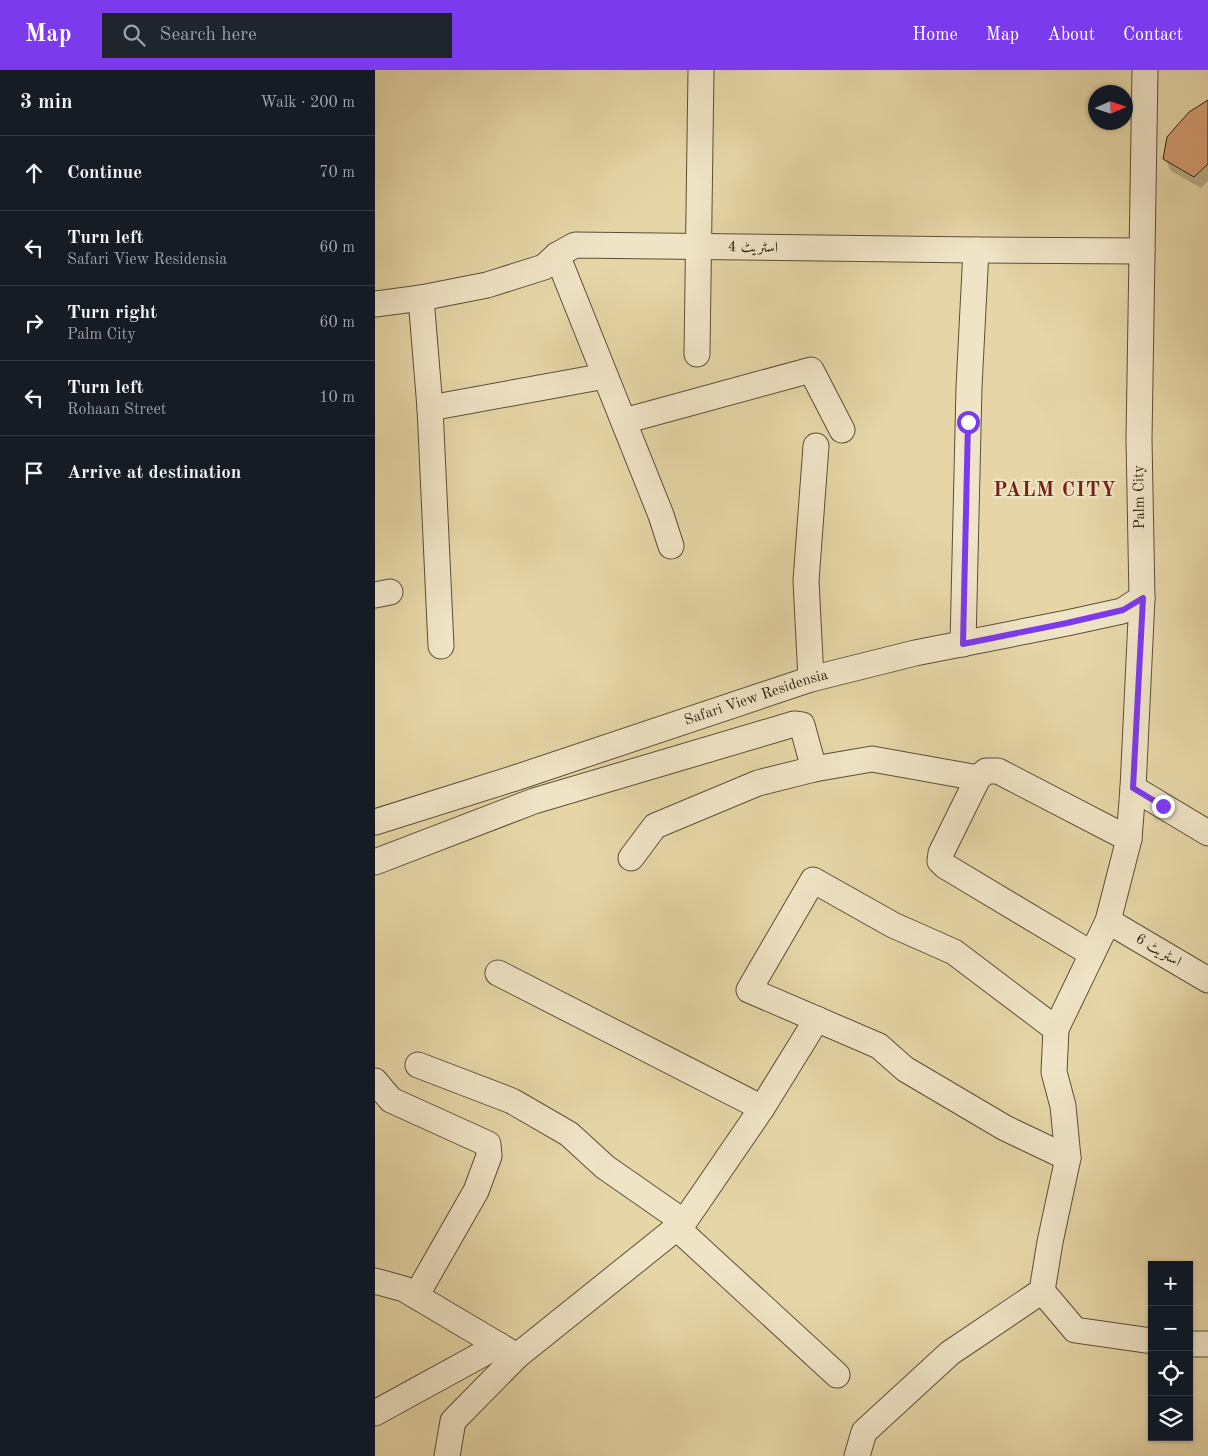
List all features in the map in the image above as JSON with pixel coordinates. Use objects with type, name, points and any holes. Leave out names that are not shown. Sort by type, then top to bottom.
[{"type":"street","points":[[697,354],[697,247],[701,70]]},
{"type":"street","name":"Palm City","points":[[1056,1028],[1108,921],[1129,839],[1143,598],[1139,439],[1145,70]]},
{"type":"street","name":"اسٹریٹ 4","points":[[375,304],[421,298],[487,285],[544,267],[557,255],[575,245],[1142,251]]},
{"type":"street","points":[[963,644],[969,387],[976,250]]},
{"type":"street","points":[[557,255],[661,514],[671,546]]},
{"type":"street","points":[[421,298],[430,408],[441,646]]},
{"type":"street","points":[[624,421],[811,370],[842,430]]},
{"type":"street","points":[[430,408],[605,376]]},
{"type":"street","points":[[811,679],[807,581],[816,446]]},
{"type":"street","name":"Safari View Residensia","points":[[375,822],[515,778],[811,679],[915,652],[1067,623],[1123,610],[1143,598]]},
{"type":"street","points":[[375,862],[534,801],[794,724],[802,725],[814,769]]},
{"type":"street","points":[[631,858],[655,826],[758,783],[814,769],[872,759],[979,778]]},
{"type":"street","points":[[1092,954],[945,866],[940,861],[941,853],[979,778],[986,770],[998,772],[1129,839]]},
{"type":"street","points":[[1133,788],[1208,833]]},
{"type":"street","points":[[857,1456],[864,1432],[950,1353],[1042,1291],[1050,1242],[1069,1158],[1063,1106],[1054,1072],[1056,1028],[954,952],[893,925],[813,880],[749,990],[879,1046],[905,1069],[1005,1128],[1069,1158]]},
{"type":"street","name":"اسٹریٹ 6","points":[[1108,921],[1208,980]]},
{"type":"street","points":[[498,973],[762,1108]]},
{"type":"street","points":[[375,1412],[508,1351],[681,1225],[762,1108],[817,1019]]},
{"type":"street","points":[[418,1065],[512,1101],[569,1134],[605,1167],[681,1225],[837,1374]]},
{"type":"street","points":[[375,1081],[391,1100],[488,1144],[489,1156],[476,1191],[415,1296]]},
{"type":"street","points":[[375,1281],[405,1289],[508,1351]]},
{"type":"street","points":[[1042,1291],[1075,1330],[1148,1340]]},
{"type":"street","points":[[1193,1344],[1208,1344]]},
{"type":"street","points":[[447,1456],[453,1421],[508,1351]]},
{"type":"building","points":[[1208,100],[1208,164],[1194,177],[1163,159],[1167,137],[1189,112]]},
{"type":"district","name":"PALM CITY","points":[[1055,491]]},
{"type":"route","points":[[968,422],[963,644],[1123,610],[1143,598],[1133,788],[1163,806]]}]
